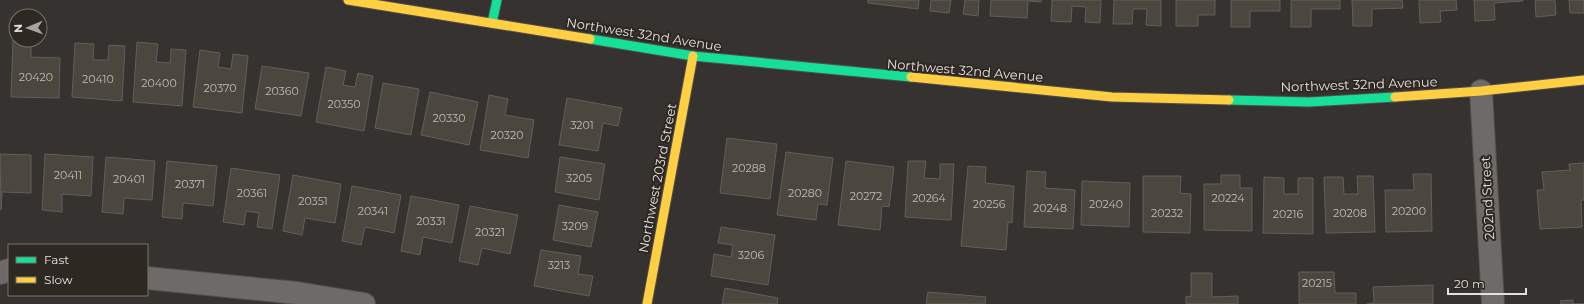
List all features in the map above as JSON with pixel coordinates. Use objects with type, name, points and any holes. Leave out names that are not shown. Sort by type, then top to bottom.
[{"type":"street","name":"Northwest 32nd Avenue","points":[[348,0],[693,56],[1112,97],[1309,102],[1481,91],[1584,80]]},
{"type":"street","points":[[492,23],[497,0]]},
{"type":"street","name":"Northwest 203rd Street","points":[[647,304],[693,56]]},
{"type":"street","name":"202nd Street","points":[[1481,91],[1493,304]]},
{"type":"street","points":[[148,278],[297,293],[364,304]]},
{"type":"building","points":[[868,0],[919,0],[918,9],[868,3]]},
{"type":"building","points":[[931,0],[951,0],[949,13],[930,11]]},
{"type":"building","points":[[965,0],[979,0],[978,16],[963,14]]},
{"type":"building","points":[[991,0],[1041,0],[1041,2],[1028,1],[1027,18],[990,16]]},
{"type":"building","points":[[1052,0],[1101,0],[1100,23],[1085,22],[1086,7],[1072,6],[1071,22],[1051,21]]},
{"type":"building","points":[[1114,0],[1161,0],[1161,26],[1146,25],[1147,9],[1133,9],[1132,24],[1113,24]]},
{"type":"building","points":[[1176,0],[1215,0],[1215,15],[1198,15],[1198,26],[1176,26]]},
{"type":"building","points":[[1231,0],[1280,0],[1280,11],[1250,11],[1250,27],[1231,27]]},
{"type":"building","points":[[1291,0],[1340,0],[1340,9],[1311,9],[1311,27],[1291,27]]},
{"type":"building","points":[[1352,0],[1402,0],[1403,8],[1372,9],[1372,26],[1353,26]]},
{"type":"building","points":[[1419,0],[1456,0],[1457,10],[1440,11],[1441,22],[1420,23]]},
{"type":"building","points":[[1474,0],[1523,1],[1494,3],[1495,20],[1475,21]]},
{"type":"building","points":[[1535,0],[1555,0],[1556,15],[1536,17]]},
{"type":"building","points":[[1569,0],[1584,0],[1584,13],[1570,13]]},
{"type":"building","points":[[137,42],[158,44],[156,62],[170,63],[171,49],[186,50],[182,106],[133,102]]},
{"type":"building","points":[[75,43],[94,44],[93,60],[108,60],[109,45],[125,46],[122,101],[72,97]]},
{"type":"building","points":[[13,48],[31,48],[31,57],[60,58],[59,98],[11,97]]},
{"type":"building","points":[[200,50],[220,53],[218,67],[231,69],[233,54],[248,56],[242,113],[193,107]]},
{"type":"building","points":[[262,66],[309,73],[301,116],[255,109]]},
{"type":"building","points":[[326,67],[346,71],[343,85],[355,87],[358,73],[373,76],[364,131],[316,122]]},
{"type":"building","points":[[383,83],[419,89],[411,135],[375,128]]},
{"type":"building","points":[[430,92],[478,102],[469,145],[421,135]]},
{"type":"building","points":[[489,95],[508,99],[505,115],[534,120],[528,158],[480,150]]},
{"type":"building","points":[[567,98],[622,108],[618,126],[603,123],[598,151],[559,145]]},
{"type":"building","points":[[727,138],[777,144],[770,199],[720,193]]},
{"type":"building","points":[[786,152],[833,158],[827,205],[818,204],[816,220],[777,215]]},
{"type":"building","points":[[0,154],[31,155],[31,193],[2,192],[1,210]]},
{"type":"building","points":[[45,154],[93,157],[91,196],[62,194],[62,212],[42,210]]},
{"type":"building","points":[[106,157],[155,161],[152,200],[124,198],[123,214],[102,212]]},
{"type":"building","points":[[560,157],[605,164],[599,200],[555,192]]},
{"type":"building","points":[[167,161],[217,166],[213,206],[183,203],[182,219],[162,217]]},
{"type":"building","points":[[846,161],[894,167],[889,207],[882,206],[880,230],[838,225]]},
{"type":"building","points":[[908,161],[926,161],[924,178],[940,179],[940,164],[954,164],[951,220],[905,217]]},
{"type":"building","points":[[1584,163],[1584,200],[1581,200],[1582,227],[1540,229],[1537,190],[1544,190],[1542,172],[1570,170],[1569,164]]},
{"type":"building","points":[[968,166],[986,167],[985,183],[1014,186],[1012,223],[1008,222],[1006,250],[961,246]]},
{"type":"building","points":[[231,168],[280,175],[272,229],[257,227],[259,213],[246,211],[244,225],[223,222]]},
{"type":"building","points":[[1027,171],[1046,172],[1045,188],[1075,190],[1073,229],[1024,227]]},
{"type":"building","points":[[1413,174],[1431,174],[1432,231],[1386,232],[1385,190],[1414,190]]},
{"type":"building","points":[[293,175],[341,184],[335,223],[305,218],[302,235],[283,231]]},
{"type":"building","points":[[1221,175],[1240,175],[1240,188],[1252,188],[1252,231],[1204,230],[1204,184],[1221,184]]},
{"type":"building","points":[[1143,176],[1181,176],[1180,193],[1191,194],[1190,233],[1143,232]]},
{"type":"building","points":[[1357,176],[1373,176],[1375,232],[1326,233],[1324,177],[1343,177],[1344,194],[1358,194]]},
{"type":"building","points":[[1264,177],[1284,178],[1284,194],[1298,194],[1298,178],[1313,178],[1313,234],[1263,233]]},
{"type":"building","points":[[1082,181],[1130,183],[1129,227],[1081,225]]},
{"type":"building","points":[[352,186],[401,195],[394,233],[365,227],[361,245],[342,241]]},
{"type":"building","points":[[411,196],[459,205],[452,243],[423,237],[420,255],[401,251]]},
{"type":"building","points":[[559,205],[598,212],[591,247],[553,240]]},
{"type":"building","points":[[470,206],[518,215],[510,254],[482,248],[478,265],[459,261]]},
{"type":"building","points":[[721,227],[775,235],[768,285],[711,276],[714,254],[731,257],[733,245],[718,243]]},
{"type":"building","points":[[541,250],[581,256],[578,274],[593,276],[589,296],[534,286]]},
{"type":"building","points":[[1299,272],[1334,272],[1335,293],[1356,293],[1356,304],[1299,304]]},
{"type":"building","points":[[1191,273],[1212,273],[1212,297],[1238,296],[1238,304],[1186,304],[1186,296],[1191,297]]},
{"type":"building","points":[[1433,285],[1433,304],[1367,304],[1374,303],[1373,287]]},
{"type":"building","points":[[725,288],[778,298],[777,304],[722,304]]},
{"type":"building","points":[[928,292],[986,297],[985,304],[926,304]]},
{"type":"building","points":[[1573,300],[1573,304],[1561,304],[1560,301]]},
{"type":"traffic: fast","points":[[492,23],[497,0]]},
{"type":"traffic: fast","points":[[590,39],[693,56],[911,77]]},
{"type":"traffic: fast","points":[[1229,100],[1309,102],[1395,97]]},
{"type":"traffic: slow","points":[[348,0],[590,39]]},
{"type":"traffic: slow","points":[[647,304],[693,56]]},
{"type":"traffic: slow","points":[[911,77],[1112,97],[1229,100]]},
{"type":"traffic: slow","points":[[1395,97],[1481,91],[1584,80]]}]
